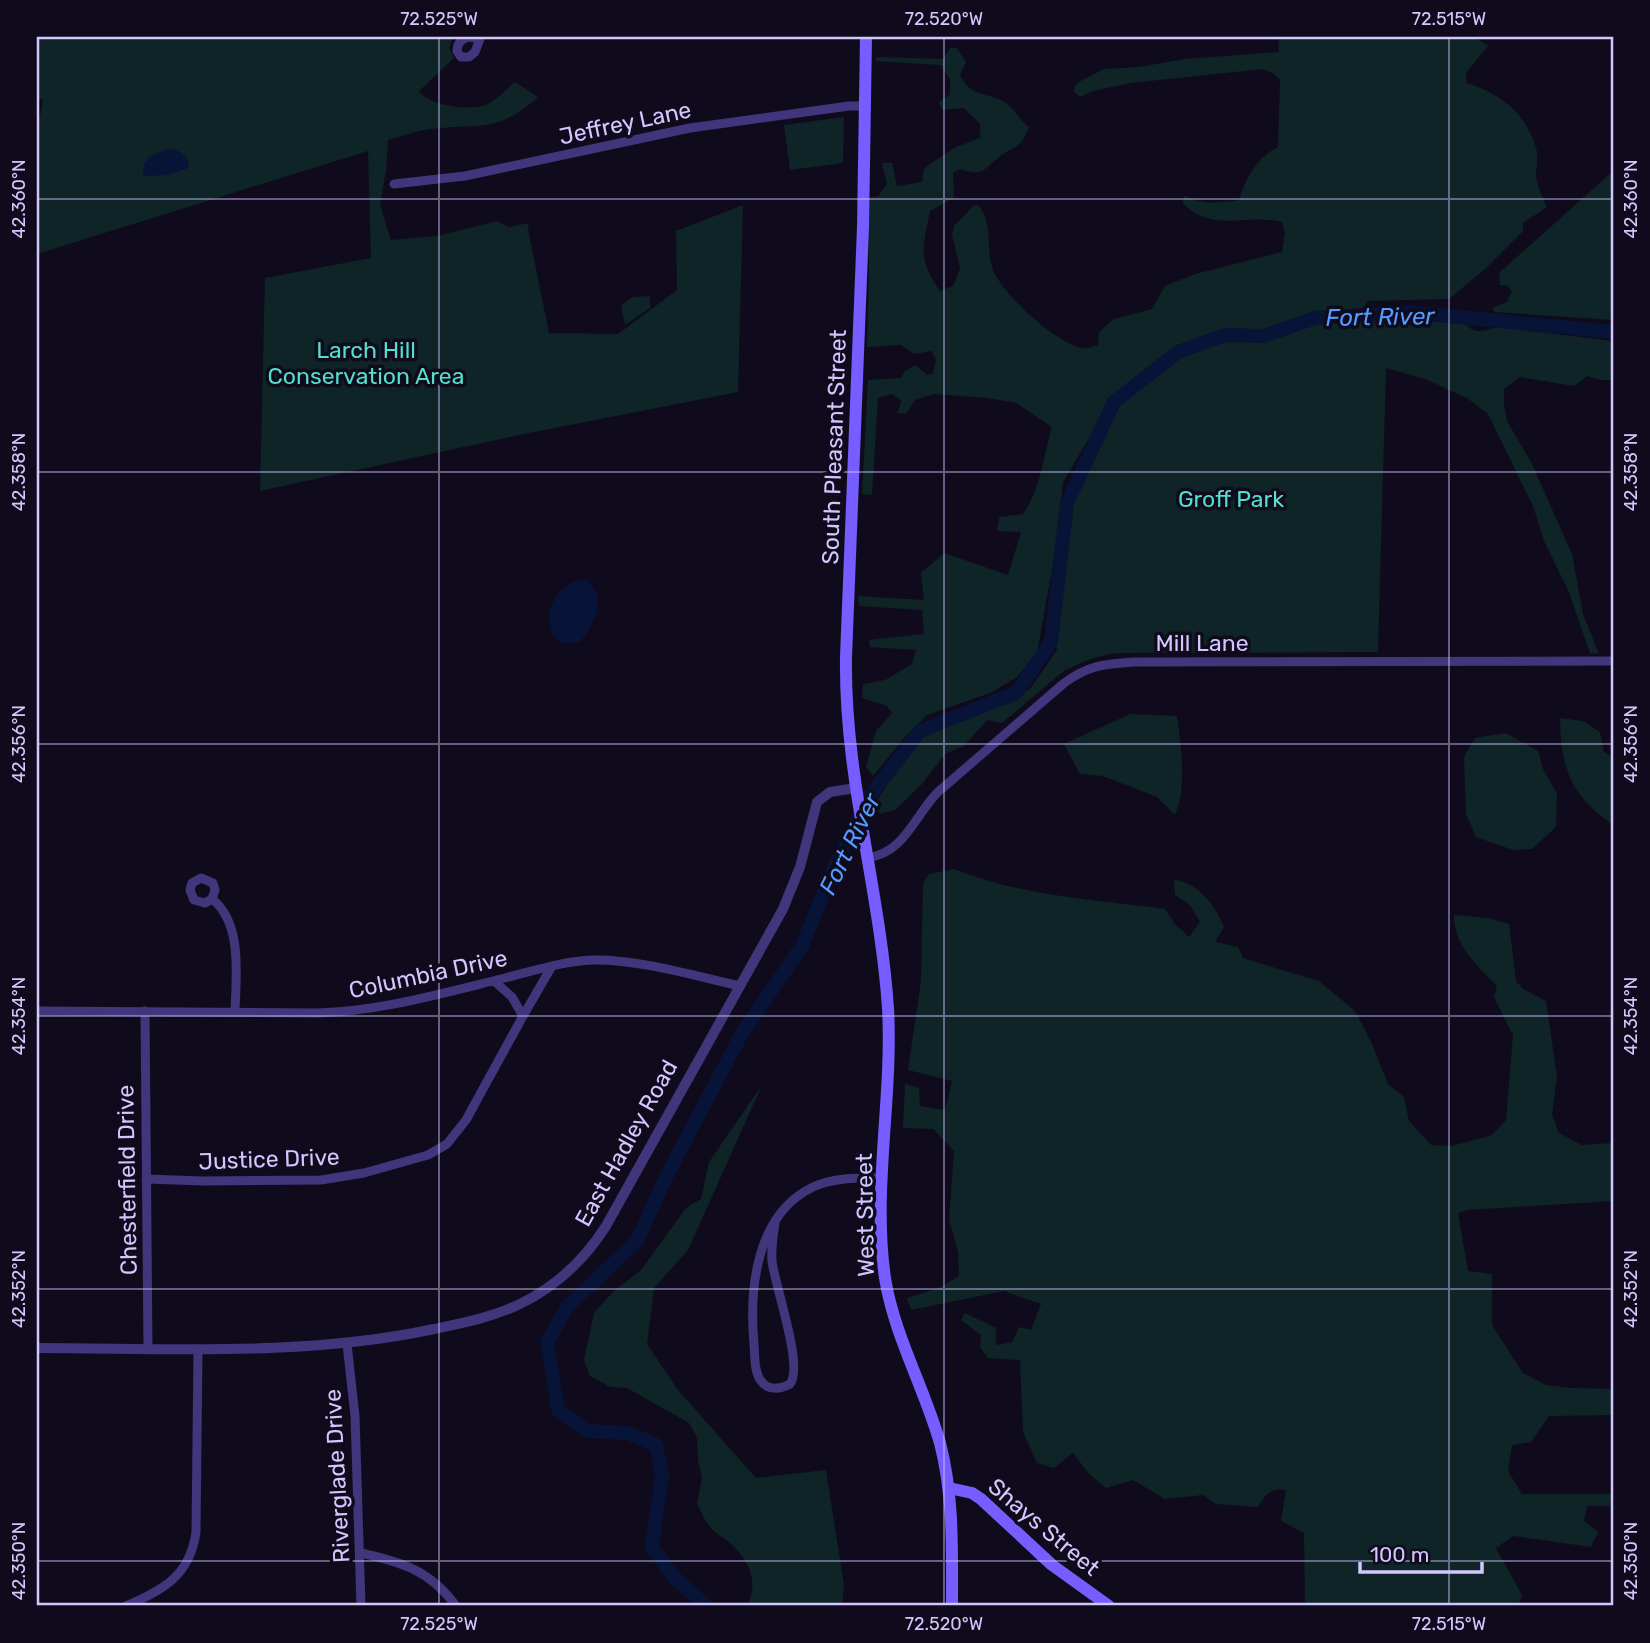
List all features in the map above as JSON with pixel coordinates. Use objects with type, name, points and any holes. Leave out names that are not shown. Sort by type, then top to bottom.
[{"type":"main road","name":"South Pleasant Street","points":[[866,37],[860,312],[846,670],[849,732],[867,858]]},
{"type":"main road","name":"West Street","points":[[867,858],[889,1030],[882,1249],[888,1294],[933,1420],[949,1488],[952,1606]]},
{"type":"main road","name":"Shays Street","points":[[949,1488],[972,1493],[982,1499],[1052,1565],[1109,1606]]},
{"type":"street","name":"Jeffrey Lane","points":[[394,184],[465,176],[690,128],[865,106]]},
{"type":"street","name":"Mill Lane","points":[[867,858],[879,856],[898,845],[928,801],[1063,684],[1087,668],[1135,662],[1613,661]]},
{"type":"street","name":"East Hadley Road","points":[[37,1348],[284,1348],[347,1344],[417,1333],[495,1314],[530,1299],[567,1272],[590,1248],[611,1219],[788,899],[800,867],[817,802],[830,792],[857,793]]},
{"type":"street","points":[[212,899],[223,911],[231,930],[235,958],[236,1012]]},
{"type":"street","name":"Columbia Drive","points":[[37,1011],[355,1011],[552,966],[599,960],[666,970],[740,986]]},
{"type":"street","name":"Justice Drive","points":[[146,1178],[203,1181],[327,1179],[372,1171],[428,1155],[447,1144],[462,1127],[552,966]]},
{"type":"street","points":[[494,981],[513,997],[523,1016]]},
{"type":"street","name":"Chesterfield Drive","points":[[145,1011],[148,1349]]},
{"type":"street","points":[[775,1223],[773,1265],[793,1350],[795,1372],[789,1385],[772,1388],[763,1384],[758,1374],[753,1314],[759,1258],[775,1223],[792,1202],[814,1186],[839,1180],[883,1178]]},
{"type":"street","name":"Riverglade Drive","points":[[347,1344],[354,1402],[361,1606]]},
{"type":"street","points":[[126,1606],[168,1585],[184,1567],[193,1548],[196,1520],[198,1349]]},
{"type":"street","points":[[361,1553],[413,1567],[436,1585],[456,1606]]},
{"type":"green space","name":"Larch Hill Conservation Area","points":[[37,37],[453,37],[449,48],[454,58],[419,91],[424,96],[452,106],[481,106],[488,104],[515,82],[538,97],[510,117],[497,122],[425,130],[388,140],[380,205],[391,240],[437,236],[497,221],[509,227],[529,223],[549,333],[618,334],[677,290],[676,231],[743,205],[738,392],[524,434],[260,491],[265,278],[371,258],[368,151],[37,254],[37,118],[40,117],[43,99],[37,100]]},
{"type":"green space","name":"Groff Park","points":[[1278,37],[1474,37],[1488,46],[1466,73],[1467,83],[1501,99],[1525,124],[1536,148],[1536,176],[1547,207],[1523,223],[1523,231],[1485,269],[1449,299],[1367,301],[1364,311],[1386,312],[1387,320],[1418,317],[1464,322],[1471,329],[1479,331],[1497,327],[1613,341],[1613,380],[1587,376],[1574,386],[1520,377],[1504,389],[1507,421],[1532,464],[1572,554],[1583,614],[1599,654],[1590,653],[1568,590],[1544,541],[1533,506],[1488,414],[1467,398],[1425,379],[1386,368],[1378,652],[1116,653],[1091,659],[1066,669],[1002,723],[987,720],[964,746],[945,754],[922,784],[895,810],[880,814],[874,805],[922,733],[1030,689],[1057,650],[1047,607],[1053,608],[1060,533],[1068,490],[1094,434],[1113,404],[1110,403],[1063,482],[1056,547],[1037,653],[1017,677],[990,693],[927,715],[873,776],[866,767],[876,731],[892,713],[887,706],[862,698],[863,684],[885,680],[912,664],[916,650],[870,647],[869,640],[924,634],[922,610],[859,606],[858,596],[924,600],[921,573],[944,553],[1008,575],[1021,532],[997,531],[999,517],[1023,514],[1029,504],[1038,483],[1052,427],[1016,403],[988,398],[933,394],[915,400],[906,414],[897,413],[902,401],[892,394],[878,398],[872,495],[862,494],[868,380],[901,378],[905,371],[915,365],[927,375],[933,374],[936,360],[932,351],[914,354],[901,345],[867,347],[868,198],[878,196],[887,184],[882,163],[892,163],[897,186],[922,182],[924,168],[956,147],[980,138],[980,124],[964,108],[942,110],[939,102],[950,94],[950,80],[941,65],[875,61],[876,57],[943,59],[950,48],[957,48],[966,62],[960,75],[965,83],[975,91],[1006,103],[1029,127],[1019,144],[985,169],[973,172],[959,169],[953,173],[954,198],[930,211],[925,234],[925,261],[940,291],[953,286],[960,268],[952,235],[954,226],[974,205],[978,205],[986,219],[992,267],[1006,290],[1044,327],[1071,344],[1086,348],[1098,345],[1099,332],[1114,319],[1152,309],[1165,286],[1195,274],[1282,252],[1285,233],[1282,222],[1217,220],[1193,212],[1182,202],[1185,196],[1205,202],[1239,200],[1253,169],[1264,156],[1278,147],[1280,80],[1263,69],[1131,83],[1093,91],[1080,97],[1073,91],[1077,83],[1104,69],[1139,67],[1185,59],[1279,52]]},
{"type":"green space","points":[[844,117],[843,163],[790,170],[784,125]]},
{"type":"green space","points":[[1613,171],[1613,320],[1495,312],[1492,308],[1507,302],[1512,291],[1507,285],[1500,285],[1499,273]]},
{"type":"green space","points":[[650,296],[650,308],[625,325],[621,305],[633,297]]},
{"type":"green space","points":[[1130,714],[1177,716],[1182,779],[1175,815],[1157,797],[1103,776],[1080,774],[1064,744]]},
{"type":"green space","points":[[1560,718],[1583,721],[1600,732],[1604,752],[1613,757],[1613,825],[1587,803],[1571,780],[1563,752]]},
{"type":"green space","points":[[1506,733],[1538,751],[1543,769],[1557,794],[1556,827],[1532,849],[1513,850],[1476,837],[1466,814],[1464,757],[1475,738]]},
{"type":"green space","points":[[954,869],[1032,891],[1165,909],[1175,924],[1189,937],[1200,922],[1190,905],[1175,895],[1174,880],[1191,885],[1211,903],[1224,927],[1215,942],[1238,947],[1243,958],[1319,981],[1355,1011],[1388,1084],[1404,1097],[1409,1121],[1431,1145],[1452,1146],[1492,1135],[1506,1120],[1513,1035],[1494,997],[1497,986],[1462,946],[1454,915],[1488,918],[1509,924],[1516,981],[1523,989],[1546,1001],[1557,1076],[1552,1115],[1559,1133],[1582,1145],[1613,1143],[1613,1201],[1467,1210],[1458,1213],[1468,1271],[1492,1274],[1492,1325],[1523,1373],[1546,1385],[1613,1389],[1613,1415],[1549,1416],[1531,1442],[1512,1445],[1508,1471],[1522,1494],[1613,1494],[1609,1506],[1587,1506],[1584,1521],[1598,1532],[1591,1547],[1513,1536],[1496,1548],[1522,1595],[1518,1606],[1305,1606],[1304,1533],[1281,1521],[1286,1490],[1269,1493],[1258,1507],[1216,1504],[1203,1495],[1165,1499],[1133,1480],[1106,1488],[1090,1475],[1073,1453],[1054,1468],[1037,1463],[1023,1432],[1020,1360],[988,1358],[980,1347],[981,1335],[961,1320],[965,1313],[996,1328],[996,1345],[1012,1342],[1019,1327],[1031,1330],[1041,1304],[1004,1291],[911,1310],[907,1298],[939,1288],[959,1276],[958,1252],[949,1220],[954,1151],[933,1129],[903,1128],[905,1084],[919,1088],[920,1106],[945,1110],[952,1081],[908,1070],[921,981],[923,883],[929,874]]},
{"type":"green space","points":[[762,1085],[688,1250],[654,1288],[647,1344],[678,1390],[756,1478],[826,1470],[844,1585],[842,1606],[746,1606],[752,1589],[747,1563],[736,1548],[709,1526],[697,1503],[702,1478],[697,1438],[689,1423],[627,1388],[610,1387],[590,1376],[584,1360],[594,1313],[613,1292],[641,1270],[686,1208],[701,1199],[709,1162]]},
{"type":"water","points":[[167,149],[183,154],[189,163],[188,168],[168,175],[143,176],[144,163],[151,156]]},
{"type":"water","points":[[584,579],[592,585],[596,593],[598,608],[581,641],[567,643],[557,639],[551,630],[549,618],[552,605],[558,593],[569,584]]},
{"type":"waterway","name":"Fort River","points":[[706,1606],[674,1577],[652,1547],[662,1475],[656,1445],[628,1433],[587,1431],[558,1410],[547,1342],[567,1307],[637,1241],[666,1177],[742,1033],[802,946],[833,869],[868,798],[920,731],[1016,693],[1051,642],[1067,503],[1114,402],[1178,352],[1225,335],[1264,336],[1315,318],[1407,312],[1613,332]]}]
